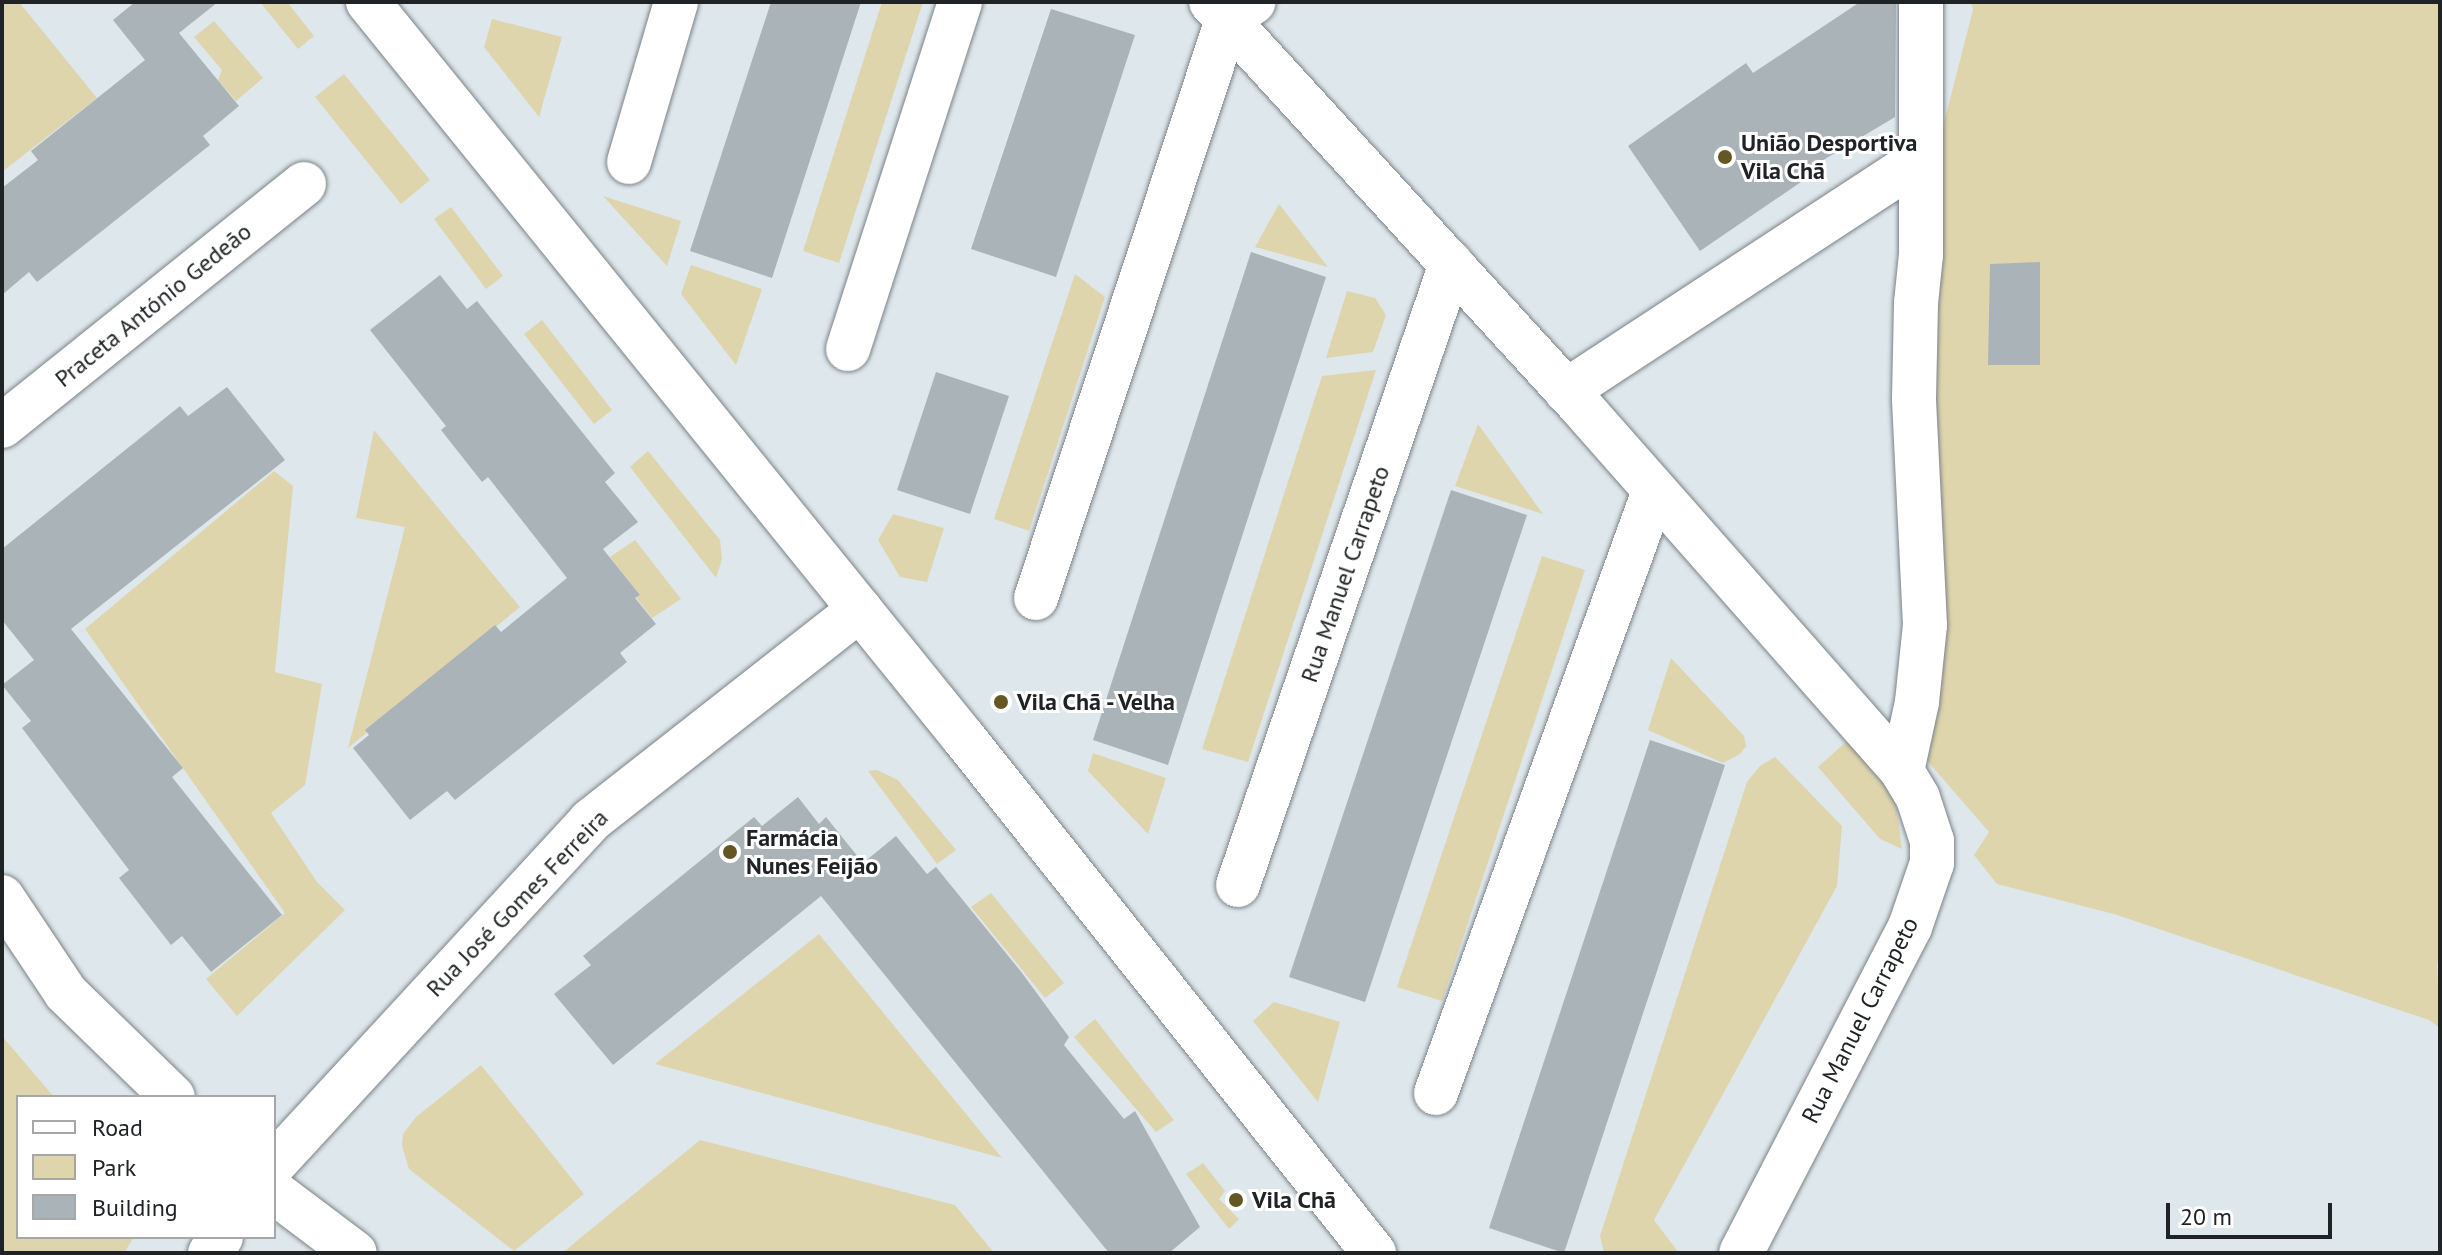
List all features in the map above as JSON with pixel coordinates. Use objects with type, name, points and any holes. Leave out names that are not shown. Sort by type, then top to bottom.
[{"type":"street","points":[[368,2],[860,609],[1374,1253]]},
{"type":"street","points":[[629,162],[676,2]]},
{"type":"street","points":[[848,349],[960,2]]},
{"type":"street","points":[[1902,771],[1917,702],[1925,625],[1914,399],[1921,159],[1921,2]]},
{"type":"street","name":"Rua Manuel Carrapeto","points":[[1231,8],[1451,264],[1902,771],[1927,822],[1932,863],[1910,927],[1741,1253]]},
{"type":"street","name":"Rua Manuel Carrapeto","points":[[1036,598],[1231,8]]},
{"type":"street","points":[[1566,391],[1921,159]]},
{"type":"street","name":"Praceta António Gedeão","points":[[2,426],[304,184]]},
{"type":"street","name":"Rua Manuel Carrapeto","points":[[1238,885],[1451,264]]},
{"type":"street","points":[[1436,1093],[1654,491]]},
{"type":"street","name":"Rua José Gomes Ferreira","points":[[276,1162],[590,821],[860,609]]},
{"type":"street","points":[[2,897],[66,993],[171,1095]]},
{"type":"street","points":[[276,1194],[355,1253]]},
{"type":"green space","points":[[2,2],[19,2],[97,98],[2,172]]},
{"type":"green space","points":[[260,2],[287,2],[314,36],[298,49]]},
{"type":"green space","points":[[882,2],[923,2],[839,263],[803,251]]},
{"type":"green space","points":[[1971,2],[2440,2],[2440,962],[2437,964],[2440,1028],[2429,1020],[2114,914],[1997,884],[1974,855],[1989,832],[1923,756],[1927,340],[1942,130],[1973,10]]},
{"type":"green space","points":[[492,19],[562,37],[539,117],[484,47]]},
{"type":"green space","points":[[214,21],[263,78],[236,101],[218,80],[222,70],[194,37]]},
{"type":"green space","points":[[344,74],[430,180],[401,204],[315,97]]},
{"type":"green space","points":[[603,196],[681,221],[667,266]]},
{"type":"green space","points":[[1279,204],[1328,267],[1255,247]]},
{"type":"green space","points":[[451,207],[503,276],[486,289],[434,219]]},
{"type":"green space","points":[[691,265],[762,289],[736,365],[681,294]]},
{"type":"green space","points":[[1075,274],[1105,297],[1029,531],[994,519]]},
{"type":"green space","points":[[1347,291],[1375,298],[1386,315],[1373,352],[1326,358]]},
{"type":"green space","points":[[542,320],[612,410],[594,424],[524,334]]},
{"type":"green space","points":[[1376,370],[1248,762],[1202,749],[1322,376]]},
{"type":"green space","points":[[1478,424],[1543,514],[1455,486]]},
{"type":"green space","points":[[374,430],[520,607],[348,748],[405,527],[356,518]]},
{"type":"green space","points":[[648,451],[720,540],[722,559],[716,578],[630,467]]},
{"type":"green space","points":[[274,471],[293,486],[275,672],[322,684],[305,785],[271,813],[317,882],[345,910],[237,1016],[206,979],[285,913],[85,629]]},
{"type":"green space","points":[[893,514],[944,528],[927,582],[900,577],[878,540]]},
{"type":"green space","points":[[635,540],[681,599],[652,618],[636,598],[640,595],[610,557]]},
{"type":"green space","points":[[1542,556],[1585,570],[1442,1001],[1397,987]]},
{"type":"green space","points":[[1671,658],[1744,736],[1746,746],[1740,754],[1723,763],[1648,730]]},
{"type":"green space","points":[[1848,740],[1885,781],[1896,804],[1902,849],[1880,839],[1818,767]]},
{"type":"green space","points":[[1093,753],[1166,778],[1148,834],[1088,771]]},
{"type":"green space","points":[[1775,757],[1842,826],[1837,886],[1654,1220],[1679,1253],[1604,1253],[1600,1236],[1747,782],[1760,766]]},
{"type":"green space","points":[[877,770],[898,780],[956,850],[937,864],[868,771]]},
{"type":"green space","points":[[991,893],[1064,983],[1045,998],[971,907]]},
{"type":"green space","points":[[819,934],[1002,1158],[655,1064]]},
{"type":"green space","points":[[1274,1002],[1340,1022],[1318,1102],[1253,1021]]},
{"type":"green space","points":[[1095,1019],[1174,1120],[1156,1132],[1074,1037]]},
{"type":"green space","points":[[2,1036],[52,1095],[16,1095],[16,1239],[133,1239],[124,1253],[2,1253]]},
{"type":"green space","points":[[481,1065],[584,1194],[514,1251],[409,1169],[402,1146],[403,1134],[416,1117]]},
{"type":"green space","points":[[700,1140],[955,1205],[994,1253],[562,1253]]},
{"type":"green space","points":[[1203,1163],[1225,1191],[1219,1199],[1239,1219],[1229,1229],[1186,1174]]},
{"type":"building","points":[[135,2],[218,2],[179,33],[239,106],[203,136],[210,145],[37,282],[29,272],[2,295],[2,188],[38,160],[31,151],[145,60],[113,20]]},
{"type":"building","points":[[771,2],[861,2],[772,278],[690,251]]},
{"type":"building","points":[[1860,2],[1896,2],[1895,117],[1820,162],[1823,167],[1700,251],[1628,146],[1746,63],[1753,73]]},
{"type":"building","points":[[1051,9],[1135,35],[1056,277],[971,249]]},
{"type":"building","points":[[1251,252],[1326,277],[1168,765],[1093,740]]},
{"type":"building","points":[[2040,262],[2040,365],[1988,365],[1990,264]]},
{"type":"building","points":[[440,275],[467,309],[477,301],[615,473],[605,482],[638,522],[603,549],[640,595],[635,598],[656,624],[620,653],[627,662],[455,800],[447,791],[410,820],[353,748],[369,735],[365,730],[495,625],[501,632],[567,578],[488,477],[482,482],[441,430],[446,426],[370,330]]},
{"type":"building","points":[[936,372],[1009,396],[970,514],[897,490]]},
{"type":"building","points":[[227,387],[285,460],[71,629],[183,768],[172,777],[282,915],[211,972],[182,936],[171,945],[119,878],[129,870],[22,728],[31,721],[2,685],[34,660],[2,620],[2,549],[180,406],[188,416]]},
{"type":"building","points":[[1451,490],[1527,515],[1365,1002],[1289,977]]},
{"type":"building","points":[[1650,740],[1725,765],[1564,1253],[1489,1228]]},
{"type":"building","points":[[798,797],[819,824],[826,817],[863,863],[896,836],[927,874],[936,867],[1022,973],[1069,1037],[1064,1045],[1124,1119],[1135,1111],[1200,1227],[1169,1253],[1109,1253],[821,896],[613,1065],[554,994],[591,965],[583,956],[754,817],[762,826]]},
{"type":"place","name":"União Desportiva Vila Chã","points":[[1725,157]]},
{"type":"place","name":"Vila Chã - Velha","points":[[1001,702]]},
{"type":"place","name":"Farmácia Nunes Feijão","points":[[730,852]]},
{"type":"place","name":"Vila Chã","points":[[1236,1200]]}]
